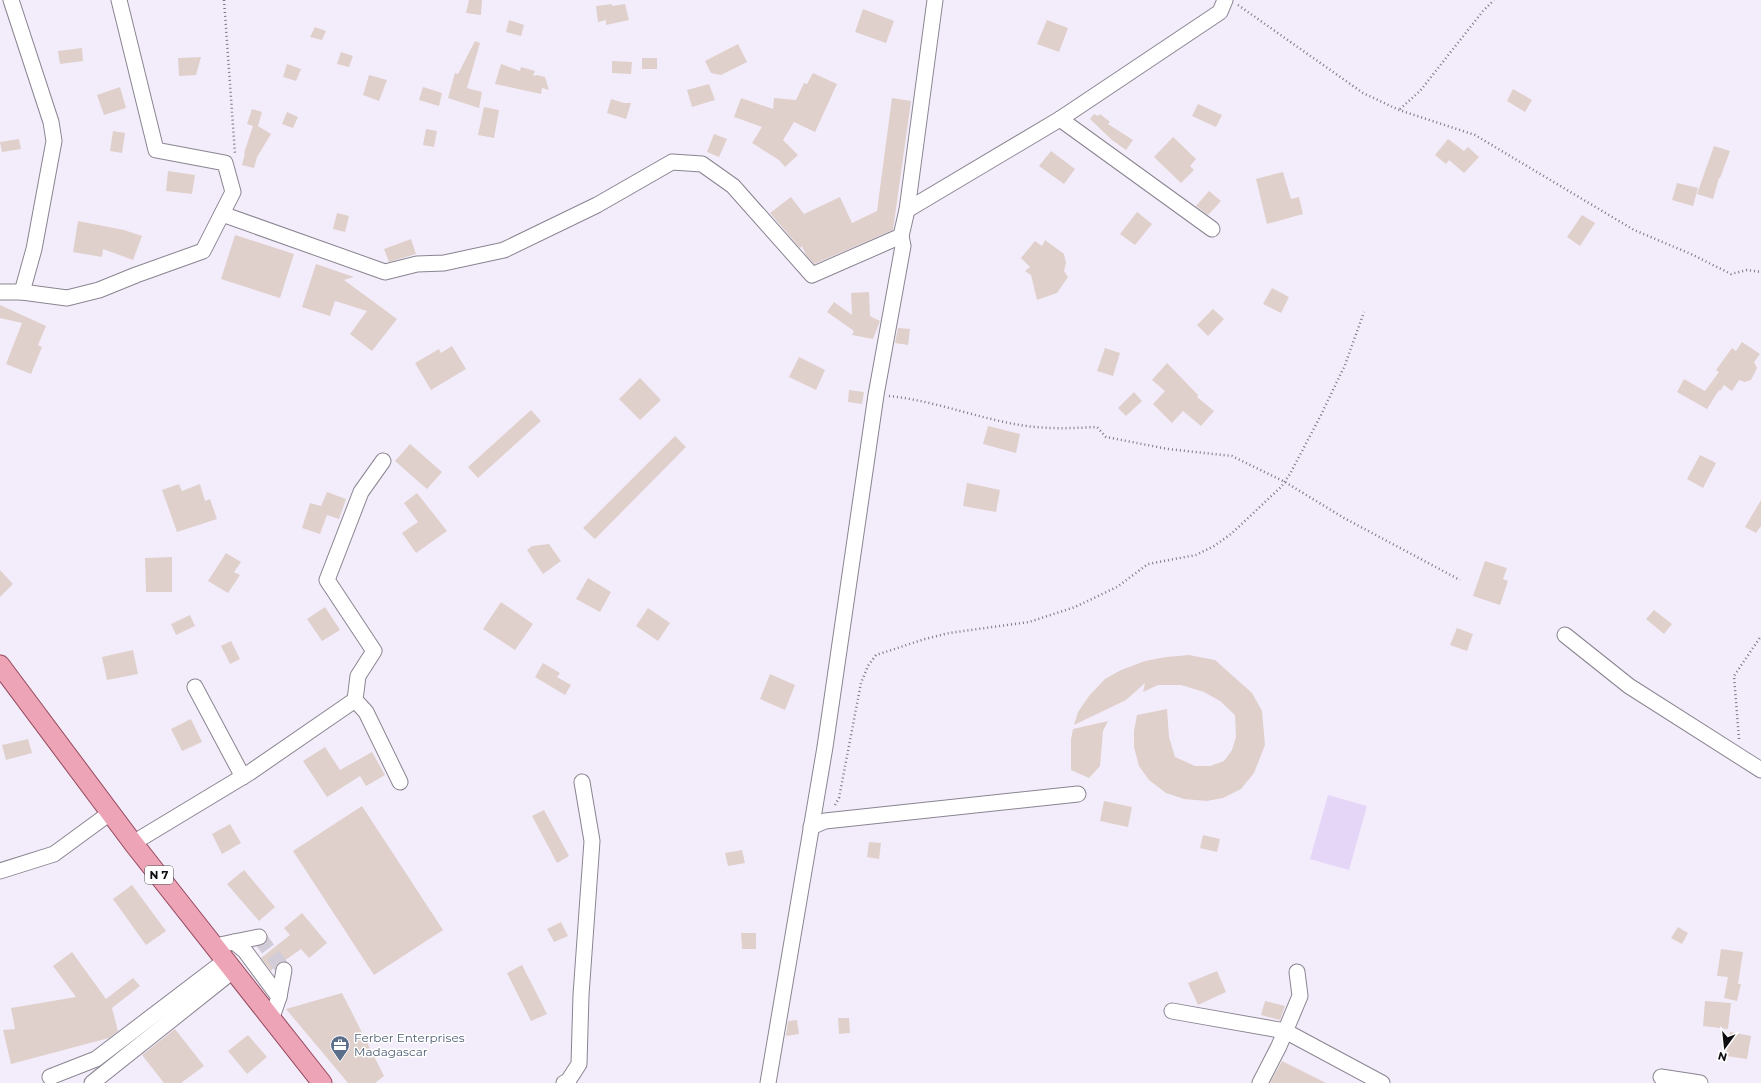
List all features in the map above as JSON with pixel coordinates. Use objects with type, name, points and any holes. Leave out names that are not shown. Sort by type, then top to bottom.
[{"type":"main road","name":"N 7","points":[[0,665],[133,843],[272,1017],[322,1083]]},
{"type":"street","points":[[11,0],[51,122],[54,141],[34,249],[22,292]]},
{"type":"street","points":[[0,292],[22,292],[67,298],[99,290],[203,251],[233,192],[225,163],[156,150],[119,0]]},
{"type":"street","points":[[768,1083],[826,739],[876,395],[903,246],[901,236],[907,210],[935,0]]},
{"type":"street","points":[[907,210],[1060,118],[1222,6]]},
{"type":"street","points":[[1060,118],[1212,229]]},
{"type":"street","points":[[222,214],[385,272],[418,264],[444,263],[504,250],[597,205],[672,162],[702,164],[733,186],[812,275],[901,236]]},
{"type":"street","points":[[133,843],[243,777],[355,700],[358,676],[374,651],[327,580],[361,492],[383,461]]},
{"type":"street","points":[[1565,635],[1629,686],[1761,770]]},
{"type":"street","points":[[195,687],[243,777]]},
{"type":"street","points":[[355,700],[366,712],[400,782]]},
{"type":"street","points":[[564,1083],[568,1081],[579,1064],[581,995],[592,841],[582,782]]},
{"type":"street","points":[[811,827],[825,821],[1078,794]]},
{"type":"street","points":[[0,871],[54,854],[110,813]]},
{"type":"street","points":[[234,942],[259,937]]},
{"type":"street","points":[[92,1083],[225,959],[234,942]]},
{"type":"street","points":[[234,942],[245,951],[278,997]]},
{"type":"street","points":[[50,1077],[96,1059],[225,959]]},
{"type":"street","points":[[272,1017],[284,970]]},
{"type":"street","points":[[1260,1083],[1300,996],[1297,972]]},
{"type":"street","points":[[1172,1011],[1285,1031],[1382,1083]]},
{"type":"street","points":[[1661,1077],[1700,1083]]},
{"type":"path","points":[[224,0],[235,155],[227,171]]},
{"type":"path","points":[[1399,110],[1420,91],[1483,11],[1494,0]]},
{"type":"path","points":[[1222,6],[1238,5],[1363,93],[1399,110],[1475,135],[1634,230],[1691,254],[1732,274],[1747,270],[1761,272]]},
{"type":"path","points":[[825,821],[839,798],[861,683],[868,666],[876,655],[925,639],[1029,622],[1075,607],[1117,587],[1148,564],[1196,555],[1214,546],[1231,534],[1281,488],[1285,482],[1322,415],[1345,365],[1364,312]]},
{"type":"path","points":[[876,395],[906,397],[973,414],[1035,427],[1096,428],[1106,437],[1168,449],[1232,456],[1285,482],[1344,518],[1460,580]]},
{"type":"path","points":[[1741,758],[1734,676],[1761,636]]},
{"type":"shaded area","points":[[1328,795],[1367,806],[1349,870],[1310,859]]},
{"type":"building","points":[[469,0],[482,0],[481,15],[466,13]]},
{"type":"building","points":[[612,4],[612,6],[625,4],[629,20],[606,25],[606,20],[598,22],[596,6]]},
{"type":"building","points":[[863,9],[894,21],[886,43],[855,32]]},
{"type":"building","points":[[509,20],[524,25],[521,36],[506,32]]},
{"type":"building","points":[[1047,20],[1068,28],[1059,52],[1037,44]]},
{"type":"building","points":[[315,27],[326,31],[322,40],[310,37]]},
{"type":"building","points":[[475,41],[480,43],[467,88],[482,92],[479,108],[448,98],[455,73],[458,74]]},
{"type":"building","points":[[738,44],[747,62],[721,75],[711,73],[705,61]]},
{"type":"building","points":[[82,48],[83,61],[60,64],[58,51]]},
{"type":"building","points":[[341,52],[353,56],[349,67],[337,64]]},
{"type":"building","points":[[201,57],[196,75],[179,76],[178,58]]},
{"type":"building","points":[[642,58],[657,58],[657,69],[642,69]]},
{"type":"building","points":[[612,61],[632,62],[631,74],[612,73]]},
{"type":"building","points":[[287,64],[301,69],[296,81],[283,77]]},
{"type":"building","points":[[501,64],[520,71],[521,67],[535,71],[533,76],[537,75],[545,77],[549,90],[542,88],[541,94],[495,84]]},
{"type":"building","points":[[813,73],[837,84],[815,132],[794,122],[783,140],[798,155],[785,167],[779,160],[752,143],[762,127],[734,117],[741,98],[773,109],[774,98],[796,100],[804,83],[807,84]]},
{"type":"building","points":[[369,75],[387,80],[379,101],[363,95]]},
{"type":"building","points":[[709,84],[715,100],[692,107],[687,90]]},
{"type":"building","points":[[120,87],[126,108],[104,115],[97,95]]},
{"type":"building","points":[[423,87],[442,93],[439,106],[419,100]]},
{"type":"building","points":[[1513,89],[1532,100],[1525,112],[1507,101]]},
{"type":"building","points":[[892,98],[911,101],[893,230],[814,264],[806,255],[802,246],[800,248],[770,213],[791,197],[804,214],[840,197],[852,223],[877,211]]},
{"type":"building","points":[[611,99],[624,103],[631,103],[626,119],[607,113]]},
{"type":"building","points":[[1198,104],[1222,115],[1216,127],[1192,116]]},
{"type":"building","points":[[484,107],[499,110],[494,138],[478,135]]},
{"type":"building","points":[[252,109],[262,112],[258,126],[271,134],[257,157],[254,168],[242,165],[244,153],[253,126],[247,124]]},
{"type":"building","points":[[287,112],[298,117],[293,128],[282,124]]},
{"type":"building","points":[[1094,114],[1098,116],[1100,114],[1110,122],[1108,124],[1133,140],[1126,150],[1112,140],[1090,119]]},
{"type":"building","points":[[426,129],[437,131],[434,147],[423,145]]},
{"type":"building","points":[[113,131],[125,133],[122,153],[110,151]]},
{"type":"building","points":[[714,134],[727,139],[719,157],[707,152]]},
{"type":"building","points":[[1173,137],[1196,159],[1190,166],[1194,170],[1181,183],[1154,157]]},
{"type":"building","points":[[19,139],[21,149],[2,152],[0,142]]},
{"type":"building","points":[[1448,139],[1464,151],[1468,147],[1479,157],[1464,173],[1449,160],[1446,164],[1435,155]]},
{"type":"building","points":[[1714,146],[1730,151],[1719,178],[1713,199],[1697,194]]},
{"type":"building","points":[[1051,151],[1075,169],[1064,184],[1039,166]]},
{"type":"building","points":[[168,171],[195,175],[192,194],[166,191]]},
{"type":"building","points":[[1283,172],[1291,199],[1299,197],[1303,214],[1267,224],[1256,179]]},
{"type":"building","points":[[1677,183],[1698,188],[1693,206],[1672,200]]},
{"type":"building","points":[[1209,191],[1221,201],[1208,215],[1196,206]]},
{"type":"building","points":[[1137,212],[1152,224],[1135,245],[1120,234]]},
{"type":"building","points":[[337,213],[349,216],[345,232],[333,229]]},
{"type":"building","points":[[1582,215],[1595,223],[1580,246],[1567,237]]},
{"type":"building","points":[[78,221],[124,230],[142,236],[133,260],[103,249],[102,257],[73,252]]},
{"type":"building","points":[[235,235],[294,254],[280,298],[221,279]]},
{"type":"building","points":[[411,239],[416,254],[389,262],[384,249]]},
{"type":"building","points":[[1045,240],[1064,254],[1066,263],[1064,271],[1068,277],[1057,293],[1037,300],[1031,275],[1025,271],[1030,267],[1021,258],[1035,241],[1042,246]]},
{"type":"building","points":[[316,264],[354,277],[344,280],[397,319],[372,351],[350,334],[367,311],[335,301],[330,316],[302,307]]},
{"type":"building","points":[[1272,288],[1289,297],[1281,313],[1263,304]]},
{"type":"building","points":[[869,292],[870,316],[880,321],[873,339],[852,335],[854,331],[827,312],[834,302],[852,315],[851,293]]},
{"type":"building","points":[[0,305],[46,326],[38,345],[42,347],[31,374],[6,364],[22,323],[0,318]]},
{"type":"building","points":[[1213,309],[1224,319],[1208,336],[1197,325]]},
{"type":"building","points":[[898,328],[910,329],[908,345],[895,343]]},
{"type":"building","points":[[1742,342],[1760,354],[1754,362],[1757,368],[1751,380],[1745,382],[1739,380],[1732,391],[1724,385],[1707,409],[1677,392],[1684,379],[1705,391],[1719,372],[1716,370],[1732,348],[1736,351]]},
{"type":"building","points":[[452,346],[466,369],[431,390],[415,363],[439,349],[441,353]]},
{"type":"building","points":[[1105,348],[1120,353],[1113,376],[1097,371]]},
{"type":"building","points":[[799,357],[825,370],[816,390],[789,377]]},
{"type":"building","points":[[1167,363],[1198,395],[1197,397],[1214,411],[1201,426],[1183,411],[1172,423],[1153,404],[1165,391],[1152,380]]},
{"type":"building","points":[[640,378],[661,400],[640,420],[619,399]]},
{"type":"building","points":[[849,390],[864,392],[862,404],[848,402]]},
{"type":"building","points":[[1134,392],[1142,401],[1126,416],[1118,408]]},
{"type":"building","points":[[531,410],[541,421],[478,478],[468,467]]},
{"type":"building","points":[[988,426],[1020,434],[1016,453],[983,444]]},
{"type":"building","points":[[675,436],[686,447],[595,539],[583,528]]},
{"type":"building","points":[[410,444],[442,472],[427,489],[395,461]]},
{"type":"building","points":[[1700,455],[1716,463],[1703,488],[1687,479]]},
{"type":"building","points":[[967,483],[1000,490],[996,512],[963,506]]},
{"type":"building","points":[[179,484],[182,491],[200,484],[205,501],[210,499],[217,519],[177,532],[162,490]]},
{"type":"building","points":[[327,492],[346,499],[339,519],[327,515],[320,534],[302,528],[310,503],[321,506]]},
{"type":"building","points":[[417,493],[447,531],[416,553],[402,533],[418,522],[404,503]]},
{"type":"building","points":[[1761,500],[1761,526],[1756,533],[1745,527]]},
{"type":"building","points":[[549,544],[561,561],[543,574],[527,550],[532,546]]},
{"type":"building","points":[[226,553],[241,562],[234,572],[240,575],[228,593],[208,581]]},
{"type":"building","points":[[172,557],[172,592],[146,592],[145,558]]},
{"type":"building","points":[[1485,561],[1507,568],[1503,579],[1508,581],[1500,605],[1473,596]]},
{"type":"building","points":[[0,570],[13,584],[0,597]]},
{"type":"building","points":[[588,578],[611,592],[600,612],[576,599]]},
{"type":"building","points":[[501,602],[533,624],[515,650],[483,629]]},
{"type":"building","points":[[325,607],[340,630],[322,641],[307,619]]},
{"type":"building","points":[[648,608],[670,623],[658,641],[636,626]]},
{"type":"building","points":[[1654,610],[1672,624],[1664,634],[1646,619]]},
{"type":"building","points":[[190,615],[195,626],[176,635],[171,624]]},
{"type":"building","points":[[1457,628],[1473,634],[1467,651],[1450,645]]},
{"type":"building","points":[[231,641],[240,659],[230,664],[221,646]]},
{"type":"building","points":[[133,650],[138,674],[107,680],[102,657]]},
{"type":"building","points":[[1189,655],[1215,660],[1252,693],[1262,711],[1265,745],[1254,773],[1241,789],[1223,798],[1207,801],[1184,799],[1166,793],[1149,780],[1139,766],[1134,747],[1134,731],[1137,715],[1167,709],[1169,737],[1175,757],[1195,766],[1210,766],[1224,761],[1232,750],[1236,737],[1235,715],[1220,701],[1204,692],[1181,685],[1158,685],[1143,692],[1145,683],[1126,700],[1074,725],[1078,712],[1089,696],[1105,679],[1121,670],[1145,661]]},
{"type":"building","points":[[543,663],[560,673],[557,677],[571,685],[565,695],[535,677]]},
{"type":"building","points":[[770,674],[795,685],[785,710],[760,699]]},
{"type":"building","points":[[191,719],[202,742],[182,751],[171,729]]},
{"type":"building","points":[[1108,721],[1103,731],[1100,766],[1089,778],[1071,770],[1071,739],[1073,729]]},
{"type":"building","points":[[28,739],[32,753],[6,760],[2,745]]},
{"type":"building","points":[[325,747],[340,770],[372,752],[385,775],[366,786],[360,776],[327,797],[303,761]]},
{"type":"building","points":[[1104,801],[1132,807],[1128,827],[1100,821]]},
{"type":"building","points":[[362,806],[443,930],[374,975],[293,851]]},
{"type":"building","points":[[544,810],[569,856],[557,863],[532,816]]},
{"type":"building","points":[[230,824],[241,843],[222,854],[212,834]]},
{"type":"building","points":[[1203,835],[1220,839],[1217,852],[1200,848]]},
{"type":"building","points":[[869,842],[881,843],[879,859],[867,857]]},
{"type":"building","points":[[742,850],[745,863],[728,866],[725,853]]},
{"type":"building","points":[[244,870],[275,907],[259,921],[227,884]]},
{"type":"building","points":[[132,885],[166,931],[146,945],[113,899]]},
{"type":"building","points":[[302,913],[327,943],[309,958],[301,949],[277,964],[271,971],[261,958],[290,935],[284,928]]},
{"type":"building","points":[[561,922],[568,936],[554,942],[547,929]]},
{"type":"building","points":[[1678,927],[1688,933],[1682,944],[1671,938]]},
{"type":"building","points":[[741,933],[756,933],[756,949],[742,949]]},
{"type":"building","points":[[1721,949],[1743,952],[1738,984],[1741,984],[1737,1001],[1724,998],[1728,977],[1717,976]]},
{"type":"building","points":[[72,952],[106,999],[133,978],[140,986],[112,1008],[118,1031],[109,1038],[11,1064],[3,1030],[15,1029],[11,1008],[76,997],[53,966]]},
{"type":"building","points":[[522,965],[547,1014],[531,1021],[507,973]]},
{"type":"building","points":[[1217,971],[1226,992],[1198,1005],[1188,983]]},
{"type":"building","points":[[342,993],[384,1076],[375,1083],[348,1083],[286,1009]]},
{"type":"building","points":[[1265,1001],[1285,1006],[1280,1020],[1261,1015]]},
{"type":"building","points":[[1705,1001],[1731,1003],[1728,1029],[1703,1026]]},
{"type":"building","points":[[838,1018],[849,1018],[850,1033],[839,1034]]},
{"type":"building","points":[[797,1020],[799,1034],[786,1036],[788,1021]]},
{"type":"building","points":[[175,1029],[204,1066],[181,1083],[164,1083],[142,1055]]},
{"type":"building","points":[[1730,1032],[1751,1036],[1747,1059],[1726,1056]]},
{"type":"building","points":[[248,1035],[267,1057],[247,1074],[228,1051]]},
{"type":"building","points":[[1282,1061],[1326,1083],[1270,1083]]},
{"type":"tunnel","points":[[259,937],[284,970]]},
{"type":"place","name":"Ferber Enterprises Madagascar","points":[[340,1062]]}]
